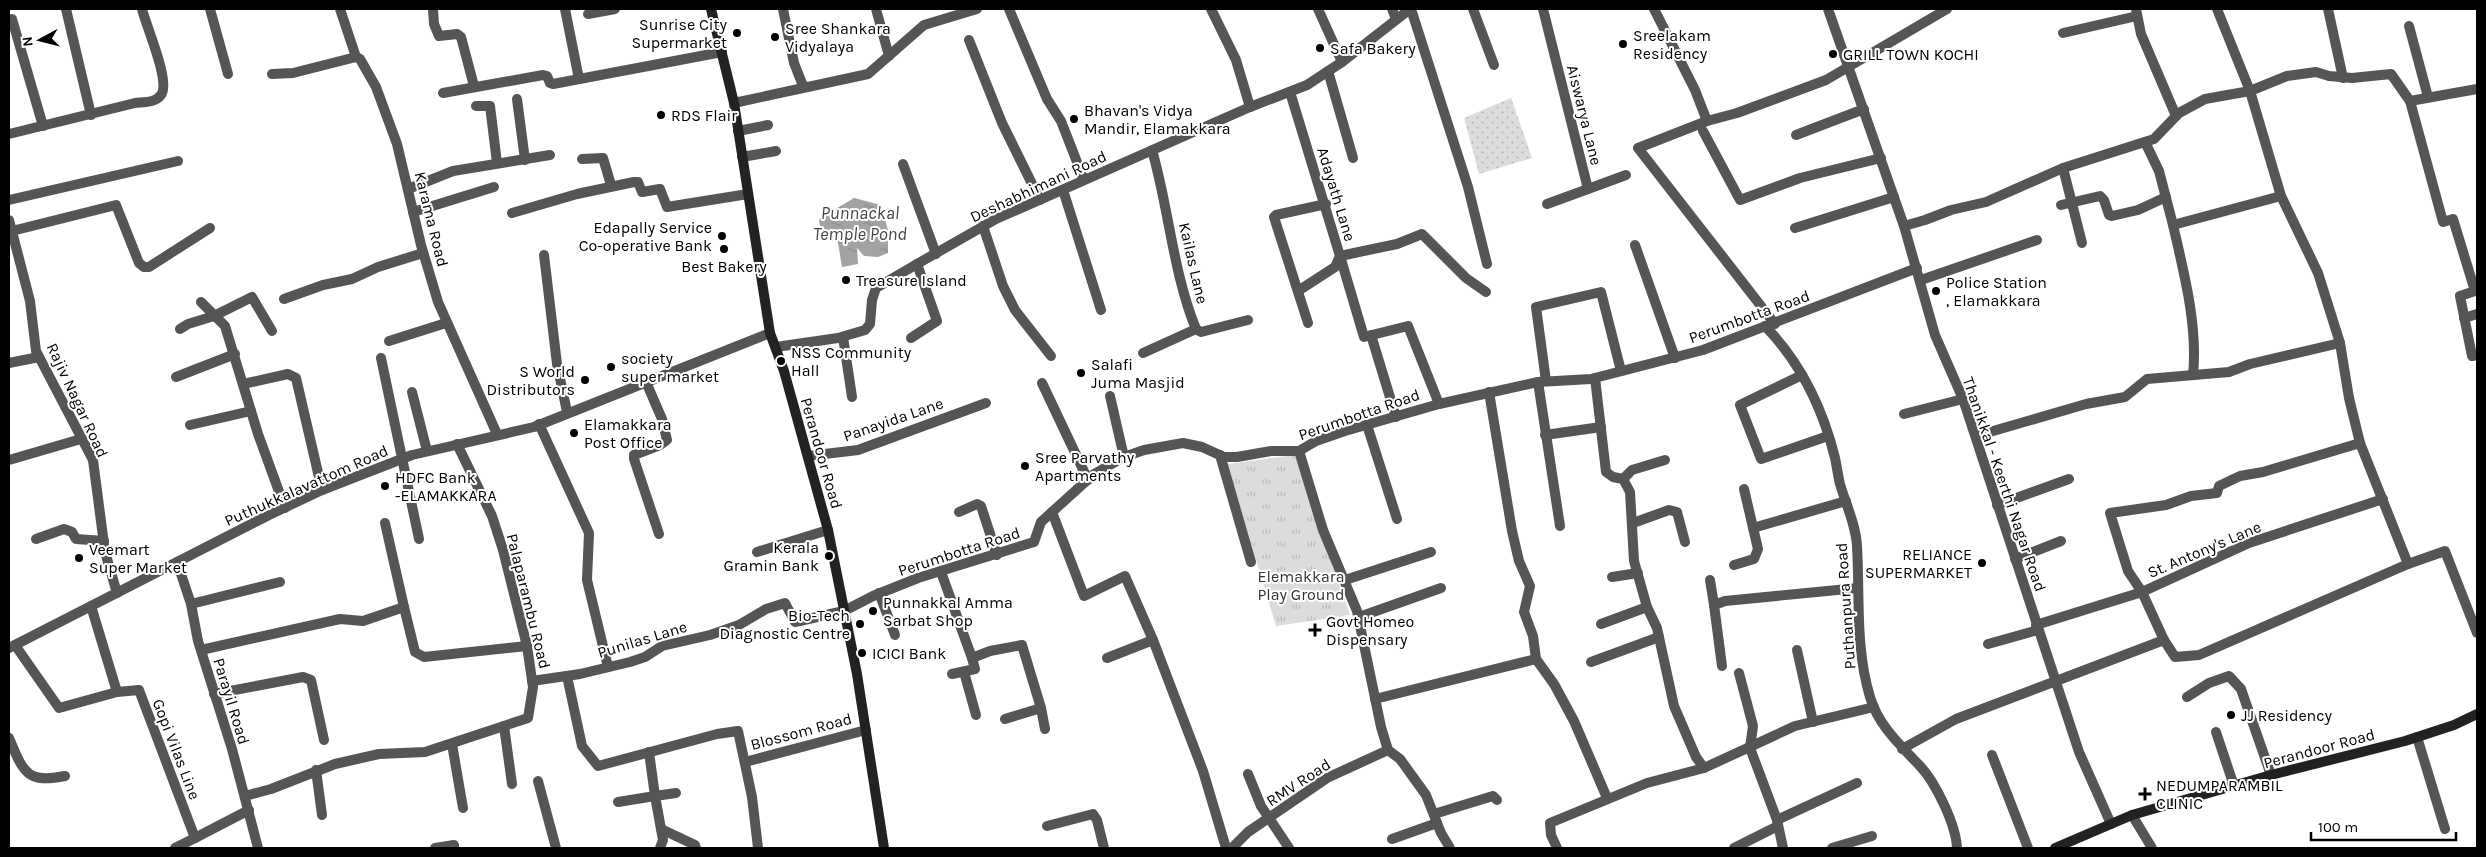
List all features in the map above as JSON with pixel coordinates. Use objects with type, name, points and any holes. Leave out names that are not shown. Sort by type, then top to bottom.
[{"type":"main road","name":"Perandoor Road","points":[[711,9],[734,103],[770,333],[776,347],[828,530],[866,730],[884,848]]},
{"type":"main road","name":"Perandoor Road","points":[[2055,848],[2132,815],[2271,775],[2417,737],[2454,725],[2477,714]]},
{"type":"street","points":[[66,9],[91,115]]},
{"type":"street","points":[[9,134],[135,103],[152,102],[161,94],[164,82],[142,9]]},
{"type":"street","points":[[210,9],[228,74]]},
{"type":"street","name":"Karama Road","points":[[340,9],[356,57],[360,59],[376,88],[404,166],[413,212],[446,323],[497,434]]},
{"type":"street","points":[[433,9],[434,24],[439,36],[457,34],[461,37],[474,86]]},
{"type":"street","points":[[564,9],[579,79]]},
{"type":"street","points":[[588,14],[615,9]]},
{"type":"street","points":[[784,9],[794,64],[803,86]]},
{"type":"street","points":[[876,9],[889,56]]},
{"type":"street","points":[[734,103],[803,86],[868,74],[924,25],[956,12],[977,9]]},
{"type":"street","points":[[1008,9],[1047,99],[1061,121],[1084,180]]},
{"type":"street","points":[[1211,9],[1236,60],[1250,107]]},
{"type":"street","points":[[1318,9],[1342,62]]},
{"type":"street","points":[[1392,9],[1396,19]]},
{"type":"street","points":[[1411,9],[1468,187],[1487,264]]},
{"type":"street","name":"Deshabhimani Road","points":[[776,347],[843,336],[864,330],[870,324],[872,300],[876,288],[984,226],[1250,107],[1307,85],[1342,62],[1411,9]]},
{"type":"street","points":[[1473,9],[1494,65]]},
{"type":"street","name":"Aiswarya Lane","points":[[1543,9],[1588,188],[1626,175]]},
{"type":"street","points":[[1654,9],[1695,90],[1705,126],[1740,200],[1800,178],[1881,158]]},
{"type":"street","name":"Thanikkal - Keerthi Nagar Road","points":[[1828,9],[1904,226],[1921,280],[1935,335],[1963,399],[1976,436],[2037,628],[2079,752],[2111,824]]},
{"type":"street","points":[[1705,126],[1808,87],[1849,66],[1947,9]]},
{"type":"street","points":[[2217,9],[2250,90],[2281,196],[2318,273],[2340,343],[2349,398],[2360,443],[2408,564]]},
{"type":"street","points":[[2328,9],[2343,78]]},
{"type":"street","points":[[2063,32],[2136,12],[2141,34],[2176,116]]},
{"type":"street","points":[[12,19],[44,126]]},
{"type":"street","points":[[2409,26],[2428,97]]},
{"type":"street","points":[[969,40],[1002,123],[1040,200]]},
{"type":"street","points":[[443,92],[543,75],[547,76],[550,83],[553,84],[722,52]]},
{"type":"street","points":[[272,74],[293,73],[356,57]]},
{"type":"street","points":[[1328,71],[1353,158]]},
{"type":"street","points":[[1904,226],[1951,210],[1986,202],[2063,168],[2154,139],[2176,116],[2206,99],[2250,90],[2287,76],[2316,72],[2343,78],[2391,74],[2410,101],[2443,222],[2453,219],[2475,291],[2460,296],[2472,356],[2477,355]]},
{"type":"street","points":[[2410,101],[2477,89]]},
{"type":"street","name":"Adayath Lane","points":[[1290,92],[1326,204],[1340,256],[1397,244],[1422,234],[1466,278],[1486,292]]},
{"type":"street","points":[[516,99],[525,160]]},
{"type":"street","points":[[476,106],[490,106],[497,163]]},
{"type":"street","points":[[1796,135],[1864,109]]},
{"type":"street","points":[[738,131],[768,125]]},
{"type":"street","name":"Puthanpura Road","points":[[1705,126],[1638,148],[1770,325],[1813,395],[1828,436],[1858,544],[1860,657],[1874,707],[1902,749],[1922,768],[1936,790],[1950,820],[1958,848]]},
{"type":"street","points":[[2145,142],[2159,172],[2173,225],[2189,306],[2195,360],[2193,375]]},
{"type":"street","name":"Kailas Lane","points":[[1152,150],[1162,186],[1181,280],[1196,329],[1202,332],[1248,320]]},
{"type":"street","points":[[742,157],[776,151]]},
{"type":"street","points":[[408,189],[453,171],[550,155]]},
{"type":"street","points":[[582,159],[603,158],[611,185]]},
{"type":"street","points":[[9,200],[48,189],[77,185],[178,162]]},
{"type":"street","points":[[903,164],[936,254]]},
{"type":"street","points":[[2063,168],[2082,243]]},
{"type":"street","points":[[512,212],[611,185],[638,182],[642,192],[660,189],[668,207],[748,194]]},
{"type":"street","points":[[413,212],[494,188]]},
{"type":"street","points":[[1547,204],[1588,188]]},
{"type":"street","points":[[1063,190],[1101,310]]},
{"type":"street","points":[[2061,205],[2100,196],[2104,200],[2109,215],[2112,216],[2138,210],[2166,198]]},
{"type":"street","points":[[2173,225],[2281,196]]},
{"type":"street","points":[[1795,228],[1894,197]]},
{"type":"street","points":[[1308,323],[1274,217],[1326,204]]},
{"type":"street","points":[[10,226],[116,205],[121,212],[139,263],[144,267],[149,267],[210,228]]},
{"type":"street","name":"Rajiv Nagar Road","points":[[10,226],[30,301],[36,351],[93,460],[104,541],[117,593]]},
{"type":"street","points":[[984,226],[1003,286],[1015,310],[1051,356]]},
{"type":"street","points":[[1921,280],[2037,240]]},
{"type":"street","points":[[1635,245],[1675,358]]},
{"type":"street","points":[[284,299],[323,285],[352,279],[378,267],[424,253]]},
{"type":"street","points":[[544,255],[557,364],[567,412]]},
{"type":"street","points":[[1298,291],[1335,267],[1340,256]]},
{"type":"street","points":[[1340,256],[1364,337],[1408,326],[1439,404]]},
{"type":"street","points":[[911,338],[937,320],[917,264]]},
{"type":"street","name":"Perumbotta Road","points":[[844,611],[879,593],[1034,542],[1041,522],[1088,480],[1124,457],[1144,450],[1183,443],[1202,447],[1220,456],[1237,457],[1271,451],[1299,451],[1316,441],[1439,404],[1542,382],[1595,378],[1704,350],[1917,268]]},
{"type":"street","points":[[1560,526],[1545,435],[1536,307],[1602,292],[1621,371]]},
{"type":"street","points":[[180,329],[188,324],[214,316],[252,297],[272,331]]},
{"type":"street","points":[[201,302],[225,326],[251,411],[285,508]]},
{"type":"street","points":[[2464,318],[2477,314]]},
{"type":"street","points":[[389,342],[446,323]]},
{"type":"street","points":[[1143,353],[1196,329]]},
{"type":"street","name":"Puthukkalavattom Road","points":[[12,647],[322,490],[402,458],[539,424],[770,333]]},
{"type":"street","points":[[1372,335],[1396,417]]},
{"type":"street","points":[[843,336],[852,397]]},
{"type":"street","points":[[1976,436],[2086,404],[2125,397],[2147,379],[2229,372],[2250,364],[2340,343]]},
{"type":"street","points":[[176,377],[235,354]]},
{"type":"street","points":[[9,363],[39,356]]},
{"type":"street","points":[[381,358],[419,539]]},
{"type":"street","points":[[243,384],[288,374],[296,378],[322,490]]},
{"type":"street","points":[[1802,375],[1740,404],[1760,459],[1828,436]]},
{"type":"street","points":[[1595,378],[1606,472],[1613,477],[1623,479]]},
{"type":"street","points":[[646,382],[662,419],[667,440],[660,445],[640,452],[634,456],[634,459],[659,534]]},
{"type":"street","points":[[1042,384],[1088,480]]},
{"type":"street","points":[[412,392],[427,451]]},
{"type":"street","points":[[1489,392],[1512,531],[1520,561],[1530,586],[1524,612],[1533,636],[1536,658],[1554,684],[1574,721],[1608,798]]},
{"type":"street","points":[[1110,396],[1124,457]]},
{"type":"street","points":[[1904,414],[1963,399]]},
{"type":"street","name":"Panayida Lane","points":[[808,456],[858,450],[986,403]]},
{"type":"street","points":[[190,425],[251,411]]},
{"type":"street","points":[[539,424],[589,533],[587,580],[608,667]]},
{"type":"street","points":[[1367,425],[1398,519]]},
{"type":"street","points":[[1545,435],[1601,427]]},
{"type":"street","points":[[9,460],[82,439]]},
{"type":"street","points":[[2360,443],[2262,472],[2240,476],[2219,486],[2217,492],[2191,496],[2166,505],[2110,513],[2128,571],[2142,592],[2164,640],[2175,657],[2198,654],[2408,564],[2445,551],[2477,633]]},
{"type":"street","name":"Palaparambu Road","points":[[245,796],[271,789],[316,770],[379,754],[425,752],[528,718],[532,682],[527,646],[503,550],[492,516],[457,444]]},
{"type":"street","points":[[1299,451],[1323,530],[1359,618],[1375,699],[1388,750],[1400,759],[1426,794],[1435,818],[1450,848]]},
{"type":"street","points":[[1220,456],[1251,562]]},
{"type":"street","points":[[1623,479],[1632,470],[1665,460]]},
{"type":"street","points":[[1623,479],[1630,492],[1634,561],[1647,607],[1659,637],[1674,706],[1704,768]]},
{"type":"street","points":[[1997,504],[2069,479]]},
{"type":"street","points":[[1734,565],[1754,559],[1758,549],[1744,489]]},
{"type":"street","name":"St. Antony's Lane","points":[[1988,644],[2142,592],[2248,543],[2383,499]]},
{"type":"street","points":[[1753,528],[1846,501]]},
{"type":"street","points":[[959,512],[977,504],[981,506],[997,555]]},
{"type":"street","points":[[1633,523],[1669,510],[1677,512],[1685,542]]},
{"type":"street","points":[[1052,512],[1084,596],[1125,576],[1153,640],[1203,771],[1226,848]]},
{"type":"street","points":[[385,523],[415,652],[424,656],[527,646]]},
{"type":"street","points":[[36,539],[64,529],[72,532],[76,539],[104,541]]},
{"type":"street","points":[[757,552],[828,530]]},
{"type":"street","points":[[2015,559],[2061,541]]},
{"type":"street","points":[[1345,580],[1431,552]]},
{"type":"street","name":"Parayil Road","points":[[177,562],[191,604],[201,650],[245,796],[258,848]]},
{"type":"street","points":[[941,572],[975,669],[952,674]]},
{"type":"street","points":[[1612,577],[1638,573]]},
{"type":"street","points":[[1710,580],[1722,666]]},
{"type":"street","points":[[191,604],[280,582]]},
{"type":"street","points":[[1359,618],[1441,588]]},
{"type":"street","points":[[1714,604],[1725,601],[1858,588]]},
{"type":"street","points":[[879,593],[896,635]]},
{"type":"street","name":"Punilas Lane","points":[[532,682],[580,674],[645,657],[662,646],[710,635],[739,625],[766,609],[785,603],[795,622],[844,611]]},
{"type":"street","points":[[12,647],[59,708],[117,692],[90,606]]},
{"type":"street","points":[[201,650],[340,619],[363,621],[404,607]]},
{"type":"street","points":[[1601,624],[1647,607]]},
{"type":"street","points":[[1591,662],[1659,637]]},
{"type":"street","points":[[1107,658],[1153,640]]},
{"type":"street","points":[[1902,749],[1956,718],[2164,640]]},
{"type":"street","points":[[972,658],[990,651],[1022,645],[1042,708],[1045,729]]},
{"type":"street","points":[[1797,650],[1813,722]]},
{"type":"street","points":[[1375,699],[1536,658]]},
{"type":"street","points":[[964,672],[976,715]]},
{"type":"street","points":[[1739,673],[1753,726],[1750,748],[1778,823],[1783,848]]},
{"type":"street","points":[[567,676],[582,746],[598,766],[717,734],[738,731],[752,797],[758,848]]},
{"type":"street","points":[[2187,697],[2210,683],[2229,676],[2241,689],[2271,775]]},
{"type":"street","points":[[214,694],[303,677],[311,680],[324,740]]},
{"type":"street","name":"Gopi Vilas Line","points":[[117,692],[139,690],[195,838]]},
{"type":"street","points":[[1557,848],[1551,835],[1550,823],[1647,783],[1704,768],[1794,726],[1874,707]]},
{"type":"street","points":[[1005,719],[1042,708]]},
{"type":"street","points":[[504,726],[512,784]]},
{"type":"street","name":"Blossom Road","points":[[745,762],[866,730]]},
{"type":"street","points":[[2216,732],[2234,786]]},
{"type":"street","points":[[2417,737],[2445,829]]},
{"type":"street","points":[[9,738],[21,768],[34,778],[49,780],[65,776]]},
{"type":"street","points":[[452,744],[463,808]]},
{"type":"street","name":"RMV Road","points":[[1232,848],[1248,832],[1327,778],[1388,750]]},
{"type":"street","points":[[649,752],[663,840],[660,848]]},
{"type":"street","points":[[1992,755],[2028,848]]},
{"type":"street","points":[[316,770],[322,815]]},
{"type":"street","points":[[1248,774],[1261,806],[1289,848]]},
{"type":"street","points":[[538,781],[556,848]]},
{"type":"street","points":[[1734,848],[1778,823],[1857,783]]},
{"type":"street","points":[[618,802],[676,793]]},
{"type":"street","points":[[1392,839],[1435,818],[1492,796],[1497,800]]},
{"type":"street","points":[[175,848],[249,810]]},
{"type":"street","points":[[1047,826],[1093,814],[1098,820],[1104,848]]},
{"type":"street","points":[[2132,815],[2152,848]]},
{"type":"street","points":[[661,829],[695,845],[696,848]]},
{"type":"street","points":[[1832,848],[1872,836]]},
{"type":"street","points":[[435,848],[454,845],[454,848]]},
{"type":"green space","points":[[1511,98],[1532,158],[1479,174],[1464,118]]},
{"type":"green space","name":"Elemakkara Play Ground","points":[[1295,455],[1350,615],[1276,626],[1227,464]]},
{"type":"water","name":"Punnackal Temple Pond","points":[[854,198],[881,205],[888,230],[888,253],[878,257],[864,256],[857,248],[858,264],[842,267],[837,237],[822,240],[819,219]]},
{"type":"place","name":"Sunrise City Supermarket","points":[[737,33]]},
{"type":"place","name":"Sree Shankara Vidyalaya","points":[[775,37]]},
{"type":"place","name":"Sreelakam Residency","points":[[1623,44]]},
{"type":"place","name":"Safa Bakery","points":[[1320,48]]},
{"type":"place","name":"GRILL TOWN KOCHI","points":[[1833,54]]},
{"type":"place","name":"RDS Flair","points":[[661,115]]},
{"type":"place","name":"Bhavan's Vidya Mandir, Elamakkara","points":[[1074,119]]},
{"type":"place","name":"Edapally Service Co-operative Bank","points":[[722,236]]},
{"type":"place","name":"Best Bakery","points":[[724,249]]},
{"type":"place","name":"Treasure Island","points":[[846,280]]},
{"type":"place","name":"Police Station , Elamakkara","points":[[1936,291]]},
{"type":"place","name":"NSS Community Hall","points":[[781,361]]},
{"type":"place","name":"society super market","points":[[611,367]]},
{"type":"place","name":"Salafi Juma Masjid","points":[[1081,373]]},
{"type":"place","name":"S World Distributors","points":[[585,380]]},
{"type":"place","name":"Elamakkara Post Office","points":[[574,433]]},
{"type":"place","name":"Sree Parvathy Apartments","points":[[1025,466]]},
{"type":"place","name":"HDFC Bank -ELAMAKKARA","points":[[385,486]]},
{"type":"place","name":"Kerala Gramin Bank","points":[[829,556]]},
{"type":"place","name":"Veemart Super Market","points":[[79,558]]},
{"type":"place","name":"RELIANCE SUPERMARKET","points":[[1982,563]]},
{"type":"place","name":"Punnakkal Amma Sarbat Shop","points":[[873,611]]},
{"type":"place","name":"Bio-Tech Diagnostic Centre","points":[[860,624]]},
{"type":"place","name":"Govt Homeo Dispensary","points":[[1315,630]]},
{"type":"place","name":"ICICI Bank","points":[[862,653]]},
{"type":"place","name":"JJ Residency","points":[[2231,715]]},
{"type":"place","name":"NEDUMPARAMBIL CLINIC","points":[[2145,794]]}]
